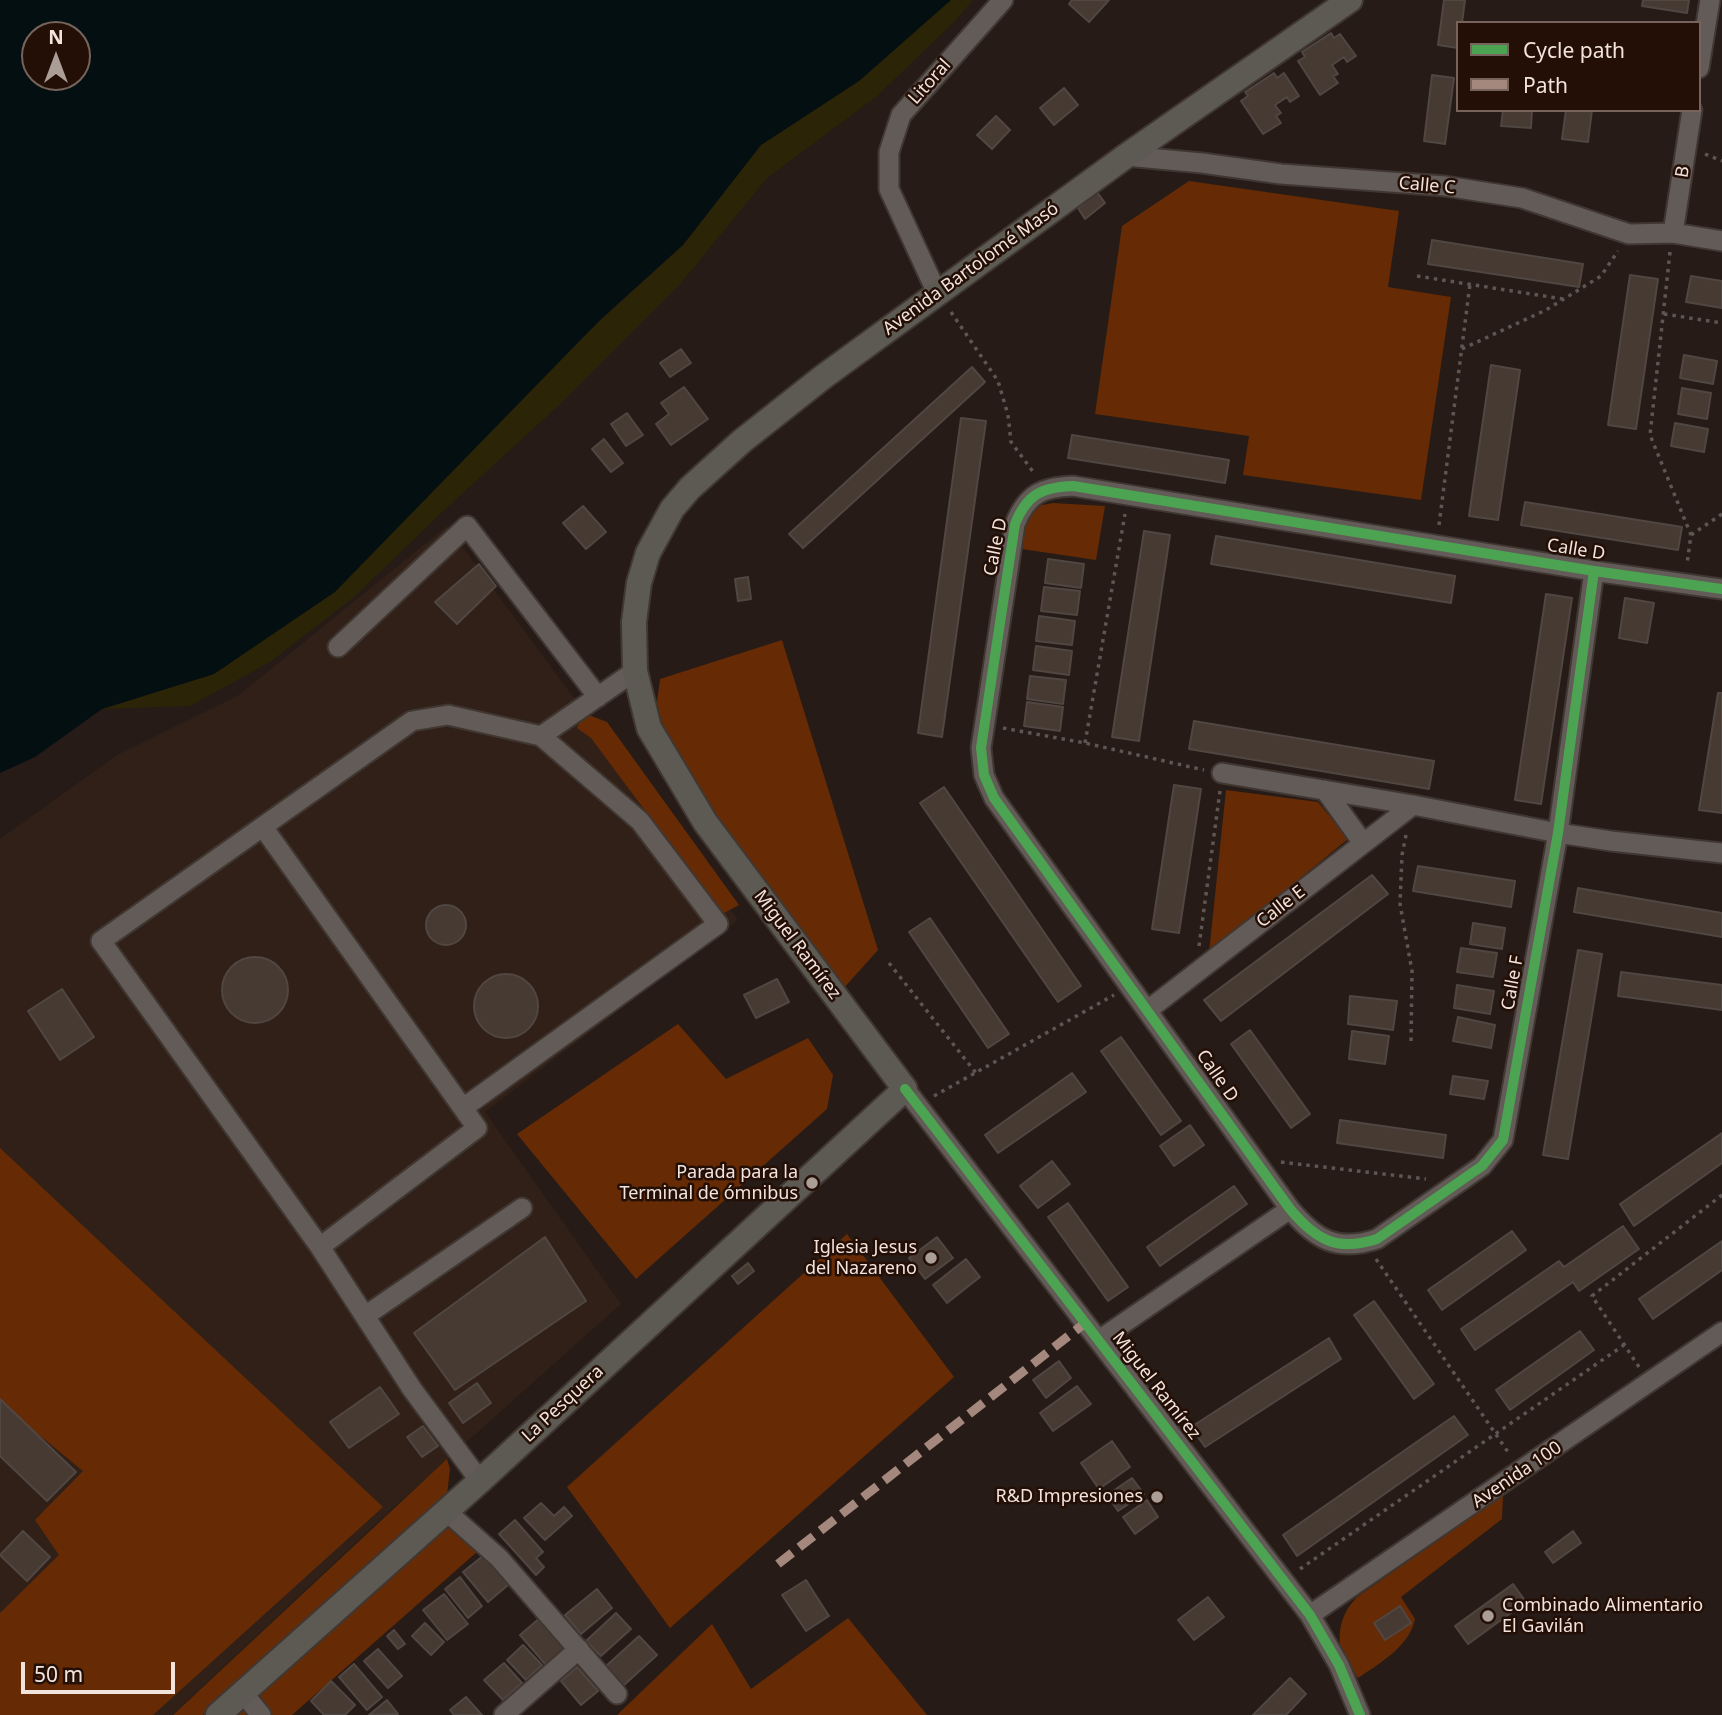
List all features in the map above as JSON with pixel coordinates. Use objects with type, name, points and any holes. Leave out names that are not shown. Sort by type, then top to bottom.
[{"type":"main road","name":"Avenida Bartolomé Masó","points":[[639,583],[648,553],[672,509],[690,488],[752,433],[937,293],[1126,156],[1350,0]]},
{"type":"main road","name":"Miguel Ramírez","points":[[639,583],[634,622],[635,671],[649,728],[705,822],[911,1097]]},
{"type":"main road","name":"La Pesquera","points":[[218,1715],[911,1097]]},
{"type":"street","name":"Litoral","points":[[937,293],[889,189],[889,152],[901,114],[1003,0]]},
{"type":"street","points":[[1701,56],[1710,0]]},
{"type":"street","name":"B","points":[[1672,233],[1692,112]]},
{"type":"street","name":"Calle C","points":[[1126,156],[1281,174],[1446,186],[1522,198],[1629,234],[1672,233],[1722,241]]},
{"type":"street","name":"Calle D","points":[[1290,1209],[994,798],[984,775],[981,748],[1016,524],[1022,508],[1033,496],[1045,489],[1073,486],[1594,571],[1722,589]]},
{"type":"street","points":[[338,647],[467,526],[598,697]]},
{"type":"street","name":"Calle F","points":[[1365,1243],[1377,1239],[1482,1166],[1503,1140],[1558,833],[1594,571]]},
{"type":"street","points":[[541,736],[635,671]]},
{"type":"street","points":[[463,1108],[718,924],[640,821],[541,736],[448,715],[412,721],[101,942],[320,1247],[412,1389],[480,1481]]},
{"type":"street","points":[[1222,773],[1558,833],[1717,852]]},
{"type":"street","points":[[1325,790],[1363,844]]},
{"type":"street","name":"Calle E","points":[[1148,1010],[1413,805]]},
{"type":"street","points":[[263,827],[477,1128],[320,1247]]},
{"type":"street","name":"Miguel Ramírez","points":[[911,1097],[1310,1615],[1339,1665],[1360,1715]]},
{"type":"street","points":[[365,1316],[522,1208]]},
{"type":"street","points":[[1099,1340],[1290,1209],[1304,1226],[1318,1237],[1347,1245],[1365,1243]]},
{"type":"street","name":"Avenida 100","points":[[1310,1615],[1522,1472],[1722,1332]]},
{"type":"street","points":[[446,1511],[499,1558],[617,1694]]},
{"type":"street","points":[[504,1715],[579,1649]]},
{"type":"street","points":[[243,1693],[261,1715]]},
{"type":"path","points":[[1672,233],[1650,435],[1692,535],[1684,584]]},
{"type":"path","points":[[1462,349],[1564,299],[1601,276],[1629,234]]},
{"type":"path","points":[[1417,276],[1564,299]]},
{"type":"path","points":[[1436,545],[1470,284]]},
{"type":"path","points":[[937,293],[998,381],[1008,415],[1011,442],[1045,489]]},
{"type":"path","points":[[1664,314],[1722,323]]},
{"type":"path","points":[[1085,743],[1128,495]]},
{"type":"path","points":[[1692,535],[1722,514]]},
{"type":"path","points":[[985,725],[1085,743],[1222,773],[1196,972]]},
{"type":"path","points":[[1411,1041],[1412,971],[1400,904],[1402,855],[1413,805]]},
{"type":"path","points":[[889,963],[976,1073]]},
{"type":"path","points":[[911,1097],[976,1073],[1131,986]]},
{"type":"path","points":[[1254,1159],[1458,1183]]},
{"type":"path","points":[[1649,1383],[1592,1296],[1722,1195]]},
{"type":"path","points":[[1365,1243],[1522,1472]]},
{"type":"path","points":[[1284,1580],[1624,1345]]},
{"type":"shaded area","points":[[0,0],[951,0],[859,81],[761,145],[683,245],[601,319],[335,592],[214,674],[102,709],[35,757],[0,773]]},
{"type":"shaded area","points":[[1189,181],[1399,211],[1388,287],[1451,297],[1421,500],[1243,475],[1249,436],[1095,414],[1122,226]]},
{"type":"shaded area","points":[[1053,503],[1105,506],[1096,560],[1022,549],[1028,514],[1042,505]]},
{"type":"shaded area","points":[[447,526],[738,920],[485,1112],[621,1304],[394,1507],[172,1715],[0,1715],[0,839],[117,755],[239,695]]},
{"type":"shaded area","points":[[782,640],[878,950],[843,989],[718,821],[663,730],[657,702],[660,679]]},
{"type":"shaded area","points":[[589,715],[607,722],[739,905],[724,913],[719,910],[591,738],[577,728],[580,721]]},
{"type":"shaded area","points":[[1226,790],[1318,802],[1348,839],[1209,953]]},
{"type":"shaded area","points":[[678,1024],[726,1079],[808,1038],[833,1075],[827,1109],[636,1279],[517,1134]]},
{"type":"shaded area","points":[[0,1148],[383,1507],[153,1715],[0,1715],[0,1613],[59,1555],[35,1520],[83,1471],[0,1403]]},
{"type":"shaded area","points":[[847,1234],[954,1377],[670,1628],[567,1487]]},
{"type":"shaded area","points":[[447,1459],[450,1469],[447,1496],[203,1715],[173,1715]]},
{"type":"shaded area","points":[[1503,1495],[1502,1519],[1401,1597],[1415,1619],[1412,1629],[1400,1646],[1358,1678],[1345,1660],[1340,1646],[1342,1623],[1347,1609],[1357,1597]]},
{"type":"shaded area","points":[[451,1522],[478,1551],[292,1715],[235,1715]]},
{"type":"shaded area","points":[[848,1618],[927,1715],[617,1715],[712,1624],[751,1689]]},
{"type":"sand","points":[[951,0],[973,0],[955,21],[876,97],[767,178],[681,283],[558,406],[354,597],[270,662],[190,706],[102,709],[214,674],[683,245],[761,145],[859,81]]},
{"type":"building","points":[[1072,0],[1109,0],[1089,22],[1069,4]]},
{"type":"building","points":[[1444,0],[1465,0],[1462,21],[1456,21],[1456,48],[1438,45]]},
{"type":"building","points":[[1643,0],[1689,0],[1687,13],[1642,6]]},
{"type":"building","points":[[1331,33],[1334,38],[1340,34],[1356,56],[1347,62],[1344,57],[1332,65],[1338,74],[1333,76],[1338,83],[1320,95],[1298,61],[1305,57],[1302,52]]},
{"type":"building","points":[[1274,73],[1277,78],[1284,73],[1299,96],[1290,102],[1287,97],[1275,105],[1281,113],[1276,116],[1281,123],[1263,134],[1241,101],[1248,96],[1245,92]]},
{"type":"building","points":[[1432,75],[1454,78],[1445,144],[1424,141]]},
{"type":"building","points":[[1064,88],[1078,105],[1054,125],[1040,108]]},
{"type":"building","points":[[1503,112],[1532,112],[1531,128],[1501,126]]},
{"type":"building","points":[[1566,112],[1592,112],[1588,142],[1562,139]]},
{"type":"building","points":[[996,116],[1010,130],[992,149],[977,135]]},
{"type":"building","points":[[1097,192],[1105,203],[1085,219],[1078,208]]},
{"type":"building","points":[[1432,240],[1583,264],[1579,287],[1428,264]]},
{"type":"building","points":[[1630,275],[1658,279],[1636,429],[1608,425]]},
{"type":"building","points":[[1691,276],[1722,281],[1722,308],[1686,302]]},
{"type":"building","points":[[681,349],[691,363],[670,377],[660,363]]},
{"type":"building","points":[[1684,355],[1717,361],[1713,384],[1680,378]]},
{"type":"building","points":[[1491,365],[1520,370],[1498,520],[1469,516]]},
{"type":"building","points":[[972,367],[985,382],[803,548],[789,534]]},
{"type":"building","points":[[684,387],[708,419],[671,445],[656,424],[669,414],[661,403]]},
{"type":"building","points":[[1682,388],[1711,393],[1707,419],[1678,414]]},
{"type":"building","points":[[627,413],[643,435],[626,446],[611,424]]},
{"type":"building","points":[[961,418],[986,421],[942,737],[918,733]]},
{"type":"building","points":[[1675,423],[1708,429],[1704,452],[1671,446]]},
{"type":"building","points":[[1072,435],[1229,460],[1225,483],[1068,458]]},
{"type":"building","points":[[604,439],[623,463],[611,472],[592,449]]},
{"type":"building","points":[[1525,502],[1682,527],[1678,550],[1521,525]]},
{"type":"building","points":[[583,506],[606,532],[586,549],[563,523]]},
{"type":"building","points":[[1144,531],[1170,535],[1139,741],[1112,737]]},
{"type":"building","points":[[1216,536],[1455,576],[1451,603],[1211,564]]},
{"type":"building","points":[[1048,559],[1084,564],[1081,588],[1045,583]]},
{"type":"building","points":[[479,564],[496,586],[457,624],[435,602]]},
{"type":"building","points":[[748,577],[751,599],[738,601],[735,579]]},
{"type":"building","points":[[1044,587],[1080,591],[1077,615],[1041,611]]},
{"type":"building","points":[[1546,594],[1572,598],[1541,804],[1515,800]]},
{"type":"building","points":[[1625,598],[1654,603],[1647,643],[1619,638]]},
{"type":"building","points":[[1039,616],[1075,621],[1072,645],[1036,641]]},
{"type":"building","points":[[1036,646],[1072,651],[1069,675],[1033,670]]},
{"type":"building","points":[[1030,676],[1066,680],[1063,704],[1027,699]]},
{"type":"building","points":[[1718,693],[1722,693],[1722,813],[1699,810]]},
{"type":"building","points":[[1027,702],[1063,707],[1060,731],[1024,726]]},
{"type":"building","points":[[1194,721],[1434,761],[1429,789],[1189,749]]},
{"type":"building","points":[[1174,785],[1201,789],[1179,933],[1152,929]]},
{"type":"building","points":[[944,787],[1081,986],[1058,1002],[920,803]]},
{"type":"building","points":[[1418,866],[1515,881],[1511,907],[1413,891]]},
{"type":"building","points":[[1372,875],[1388,894],[1221,1021],[1204,1000]]},
{"type":"building","points":[[1578,888],[1722,913],[1722,937],[1574,912]]},
{"type":"building","points":[[446,905],[460,911],[466,925],[460,939],[446,945],[432,939],[426,925],[432,911]]},
{"type":"building","points":[[930,918],[1009,1034],[988,1048],[909,932]]},
{"type":"building","points":[[1473,923],[1505,928],[1502,949],[1470,944]]},
{"type":"building","points":[[1461,948],[1497,953],[1493,977],[1457,972]]},
{"type":"building","points":[[1578,950],[1602,954],[1568,1159],[1543,1155]]},
{"type":"building","points":[[248,957],[262,957],[274,962],[283,971],[288,990],[286,1003],[279,1014],[262,1023],[248,1023],[236,1018],[227,1009],[222,997],[222,983],[227,971],[236,962]]},
{"type":"building","points":[[1621,972],[1722,985],[1722,1010],[1618,996]]},
{"type":"building","points":[[506,974],[524,980],[532,988],[538,1006],[532,1024],[524,1032],[506,1038],[488,1032],[480,1024],[474,1006],[480,988],[488,980]]},
{"type":"building","points":[[777,979],[789,1002],[756,1018],[744,995]]},
{"type":"building","points":[[1457,985],[1494,991],[1490,1014],[1454,1008]]},
{"type":"building","points":[[62,989],[94,1037],[60,1060],[28,1011]]},
{"type":"building","points":[[1350,996],[1397,1001],[1393,1030],[1348,1024]]},
{"type":"building","points":[[1458,1017],[1495,1025],[1491,1048],[1453,1041]]},
{"type":"building","points":[[1250,1030],[1310,1114],[1291,1128],[1231,1044]]},
{"type":"building","points":[[1352,1031],[1389,1036],[1385,1064],[1349,1059]]},
{"type":"building","points":[[1121,1037],[1181,1121],[1161,1135],[1101,1051]]},
{"type":"building","points":[[1072,1073],[1086,1092],[998,1153],[985,1135]]},
{"type":"building","points":[[1453,1076],[1488,1081],[1484,1099],[1450,1094]]},
{"type":"building","points":[[1340,1120],[1446,1135],[1443,1158],[1337,1143]]},
{"type":"building","points":[[1190,1125],[1204,1145],[1174,1166],[1160,1146]]},
{"type":"building","points":[[1722,1133],[1722,1163],[1634,1226],[1620,1204]]},
{"type":"building","points":[[1052,1161],[1070,1184],[1038,1208],[1020,1186]]},
{"type":"building","points":[[1234,1186],[1247,1204],[1160,1266],[1147,1247]]},
{"type":"building","points":[[1068,1203],[1128,1287],[1108,1301],[1048,1217]]},
{"type":"building","points":[[1623,1226],[1639,1249],[1579,1291],[1573,1282],[1475,1350],[1461,1329],[1559,1261],[1564,1267]]},
{"type":"building","points":[[1512,1231],[1526,1250],[1442,1310],[1428,1290]]},
{"type":"building","points":[[545,1237],[586,1301],[455,1390],[414,1333]]},
{"type":"building","name":"Iglesia Jesus del Nazareno","points":[[937,1237],[953,1258],[925,1279],[909,1258]]},
{"type":"building","points":[[1722,1241],[1722,1270],[1653,1319],[1639,1299]]},
{"type":"building","points":[[966,1259],[980,1277],[947,1303],[933,1285]]},
{"type":"building","points":[[748,1263],[754,1271],[738,1284],[732,1276]]},
{"type":"building","points":[[1374,1301],[1434,1384],[1414,1399],[1354,1315]]},
{"type":"building","points":[[1580,1331],[1594,1350],[1510,1410],[1496,1390]]},
{"type":"building","points":[[1329,1338],[1341,1359],[1205,1447],[1191,1427]]},
{"type":"building","points":[[1059,1361],[1071,1378],[1046,1398],[1033,1380]]},
{"type":"building","points":[[477,1383],[491,1403],[463,1423],[449,1403]]},
{"type":"building","points":[[1077,1386],[1091,1404],[1053,1431],[1040,1413]]},
{"type":"building","points":[[380,1387],[399,1414],[349,1448],[330,1422]]},
{"type":"building","points":[[0,1399],[76,1472],[47,1501],[0,1456]]},
{"type":"building","points":[[1454,1416],[1468,1435],[1297,1556],[1283,1535]]},
{"type":"building","points":[[423,1426],[438,1446],[422,1457],[407,1437]]},
{"type":"building","points":[[1112,1441],[1130,1467],[1099,1489],[1081,1463]]},
{"type":"building","points":[[1132,1478],[1144,1494],[1118,1511],[1107,1495]]},
{"type":"building","points":[[1147,1500],[1158,1517],[1135,1534],[1123,1517]]},
{"type":"building","points":[[541,1503],[554,1516],[564,1507],[572,1516],[545,1540],[524,1518]]},
{"type":"building","points":[[515,1520],[543,1552],[536,1558],[544,1567],[536,1575],[499,1534]]},
{"type":"building","points":[[23,1531],[50,1557],[27,1581],[0,1555]]},
{"type":"building","points":[[1573,1531],[1581,1543],[1553,1563],[1545,1552]]},
{"type":"building","points":[[484,1555],[508,1585],[488,1602],[463,1572]]},
{"type":"building","points":[[460,1577],[482,1606],[468,1618],[445,1589]]},
{"type":"building","points":[[806,1580],[829,1616],[806,1631],[782,1595]]},
{"type":"building","name":"Combinado Alimentario El Gavilán","points":[[1513,1584],[1526,1602],[1468,1644],[1455,1626]]},
{"type":"building","points":[[597,1589],[612,1608],[581,1634],[565,1615]]},
{"type":"building","points":[[444,1594],[468,1624],[447,1640],[423,1610]]},
{"type":"building","points":[[1208,1597],[1224,1617],[1194,1640],[1178,1620]]},
{"type":"building","points":[[1400,1606],[1411,1623],[1385,1640],[1374,1623]]},
{"type":"building","points":[[616,1613],[631,1629],[601,1656],[586,1641]]},
{"type":"building","points":[[541,1617],[567,1647],[546,1665],[520,1635]]},
{"type":"building","points":[[425,1623],[444,1642],[431,1655],[412,1636]]},
{"type":"building","points":[[394,1630],[405,1644],[398,1649],[387,1636]]},
{"type":"building","points":[[639,1636],[657,1655],[623,1686],[605,1667]]},
{"type":"building","points":[[523,1645],[542,1665],[526,1680],[507,1660]]},
{"type":"building","points":[[378,1649],[402,1676],[388,1688],[364,1661]]},
{"type":"building","points":[[504,1663],[522,1683],[503,1700],[484,1680]]},
{"type":"building","points":[[354,1664],[382,1697],[367,1710],[339,1677]]},
{"type":"building","points":[[577,1667],[598,1691],[581,1705],[561,1681]]},
{"type":"building","points":[[1290,1678],[1306,1694],[1286,1715],[1253,1715]]},
{"type":"building","points":[[331,1681],[355,1705],[345,1715],[324,1715],[311,1701]]},
{"type":"building","points":[[466,1697],[482,1715],[454,1715],[450,1710]]},
{"type":"building","points":[[387,1700],[398,1714],[369,1715]]},
{"type":"marked path","points":[[778,1564],[1085,1323]]},
{"type":"cycle path","points":[[1594,571],[1558,833],[1503,1140],[1482,1166],[1377,1239],[1350,1244],[1318,1236],[1290,1209],[994,798],[984,775],[981,748],[1015,524],[1020,514],[1037,494],[1053,488],[1073,486],[1594,571],[1722,589]]},
{"type":"cycle path","points":[[905,1089],[1310,1615],[1339,1665],[1360,1715]]},
{"type":"place","name":"Parada para la Terminal de ómnibus","points":[[812,1183]]},
{"type":"place","name":"Iglesia Jesus del Nazareno","points":[[931,1258]]},
{"type":"place","name":"R&D Impresiones","points":[[1157,1497]]},
{"type":"place","name":"Combinado Alimentario El Gavilán","points":[[1488,1616]]}]
